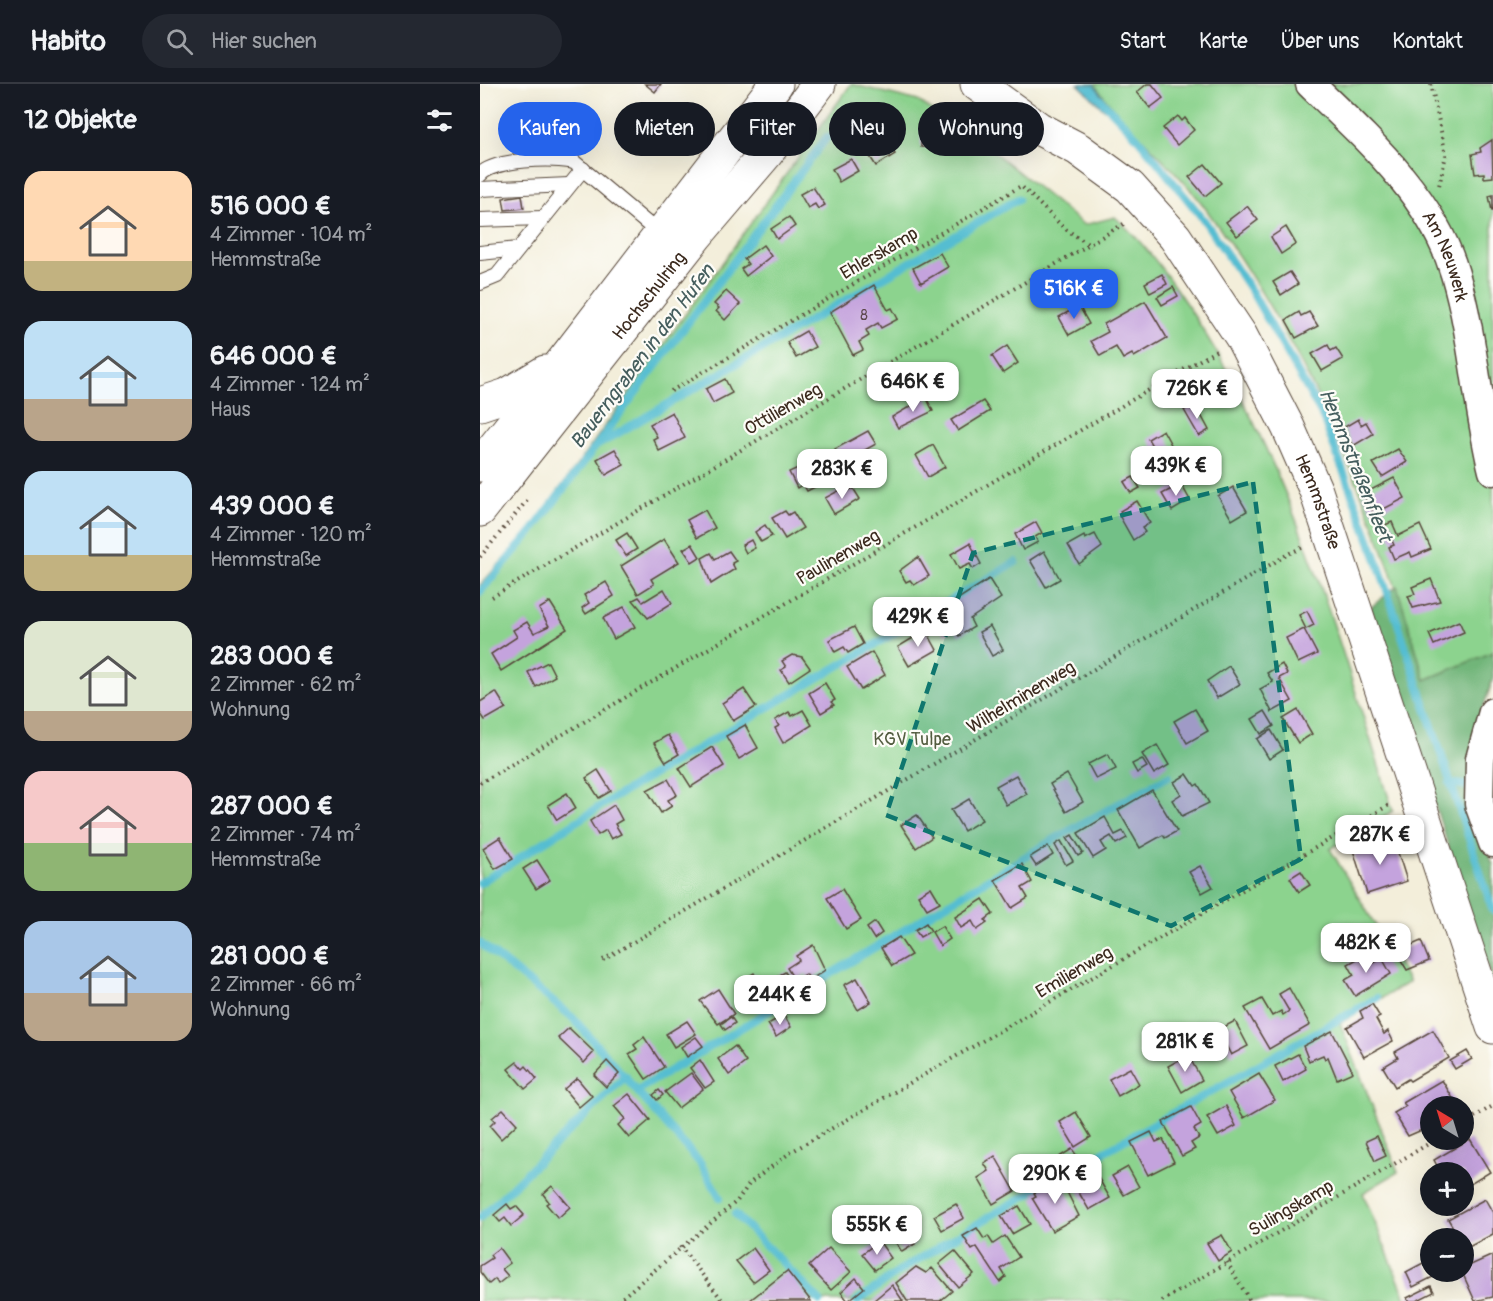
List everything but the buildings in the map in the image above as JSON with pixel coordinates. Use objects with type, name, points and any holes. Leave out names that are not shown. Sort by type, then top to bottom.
[{"type":"street","name":"Hochschulring","points":[[486,479],[564,360],[776,84]]},
{"type":"street","name":"Hochschulring","points":[[486,479],[766,154],[819,84]]},
{"type":"street","name":"Hemmstraße","points":[[977,84],[1038,128],[1078,150],[1130,187],[1175,237],[1241,336],[1288,427],[1316,491],[1493,1027]]},
{"type":"street","name":"Am Neuwerk","points":[[1310,84],[1380,153],[1431,220],[1455,272],[1469,335],[1493,471]]},
{"type":"street","points":[[480,404],[507,395],[564,360]]},
{"type":"street","points":[[1493,712],[1480,759],[1479,804],[1493,843]]},
{"type":"lane","points":[[480,175],[494,166],[557,158],[574,162],[661,235]]},
{"type":"lane","points":[[480,283],[497,276],[582,169]]},
{"type":"lane","points":[[480,189],[569,185]]},
{"type":"lane","points":[[480,220],[543,218]]},
{"type":"lane","points":[[480,253],[518,249]]},
{"type":"path","points":[[1431,84],[1446,155],[1431,220]]},
{"type":"path","name":"Ehlerskamp","points":[[671,391],[1021,186],[1064,228],[1091,246]]},
{"type":"path","name":"Ottilienweg","points":[[492,597],[574,546],[1091,246],[1150,207]]},
{"type":"path","name":"Paulinenweg","points":[[480,783],[1241,336]]},
{"type":"path","name":"Wilhelminenweg","points":[[603,960],[1290,553],[1332,536]]},
{"type":"path","name":"Emilienweg","points":[[618,1301],[680,1246],[736,1201],[750,1184],[791,1152],[1415,790]]},
{"type":"path","points":[[1474,1117],[1493,1106]]},
{"type":"path","name":"Sulingskamp","points":[[1162,1301],[1420,1149]]},
{"type":"path","points":[[680,1246],[723,1301]]},
{"type":"path","points":[[1227,1262],[1250,1301]]},
{"type":"highlighted area","points":[[1253,482],[1301,859],[1171,926],[886,815],[973,553]]},
{"type":"green space","name":"KGV Tulpe","points":[[851,84],[918,101],[918,156],[999,156],[1084,225],[1115,217],[1146,249],[1181,296],[1225,366],[1256,427],[1308,552],[1331,616],[1393,811],[1330,849],[1409,982],[1340,1023],[1398,1172],[1363,1193],[1407,1301],[480,1301],[480,585],[528,533],[799,156],[817,156],[817,131],[829,115],[829,156],[906,156],[906,102],[838,102]]},
{"type":"green space","points":[[1094,84],[1493,84],[1493,652],[1425,680],[1406,617],[1361,493],[1306,373],[1275,316],[1241,259],[1203,205]]},
{"type":"green space","points":[[1397,586],[1425,680],[1493,652],[1493,679],[1482,711],[1484,838],[1493,865],[1493,982],[1370,608]]},
{"type":"water","points":[[1078,84],[1094,84],[1109,105],[1104,109]]},
{"type":"waterway","name":"Hemmstraßenfleet","points":[[1101,100],[1137,137],[1204,220],[1252,292],[1322,415],[1376,557],[1493,911]]},
{"type":"waterway","name":"Bauerngraben in den Hufen","points":[[480,592],[533,530],[827,137]]},
{"type":"waterway","points":[[598,445],[1018,199]]},
{"type":"waterway","points":[[480,883],[610,800],[1016,562]]},
{"type":"waterway","points":[[638,1090],[1058,837],[1169,776]]},
{"type":"waterway","points":[[1450,783],[1468,786]]},
{"type":"waterway","name":"Bauerngraben in den Hufen","points":[[480,943],[572,1017],[700,1163],[720,1198]]},
{"type":"waterway","points":[[857,1301],[907,1266],[1004,1208],[1377,998]]},
{"type":"waterway","points":[[480,1218],[626,1076]]},
{"type":"waterway","name":"Bauerngraben in den Hufen","points":[[735,1214],[820,1301]]}]
